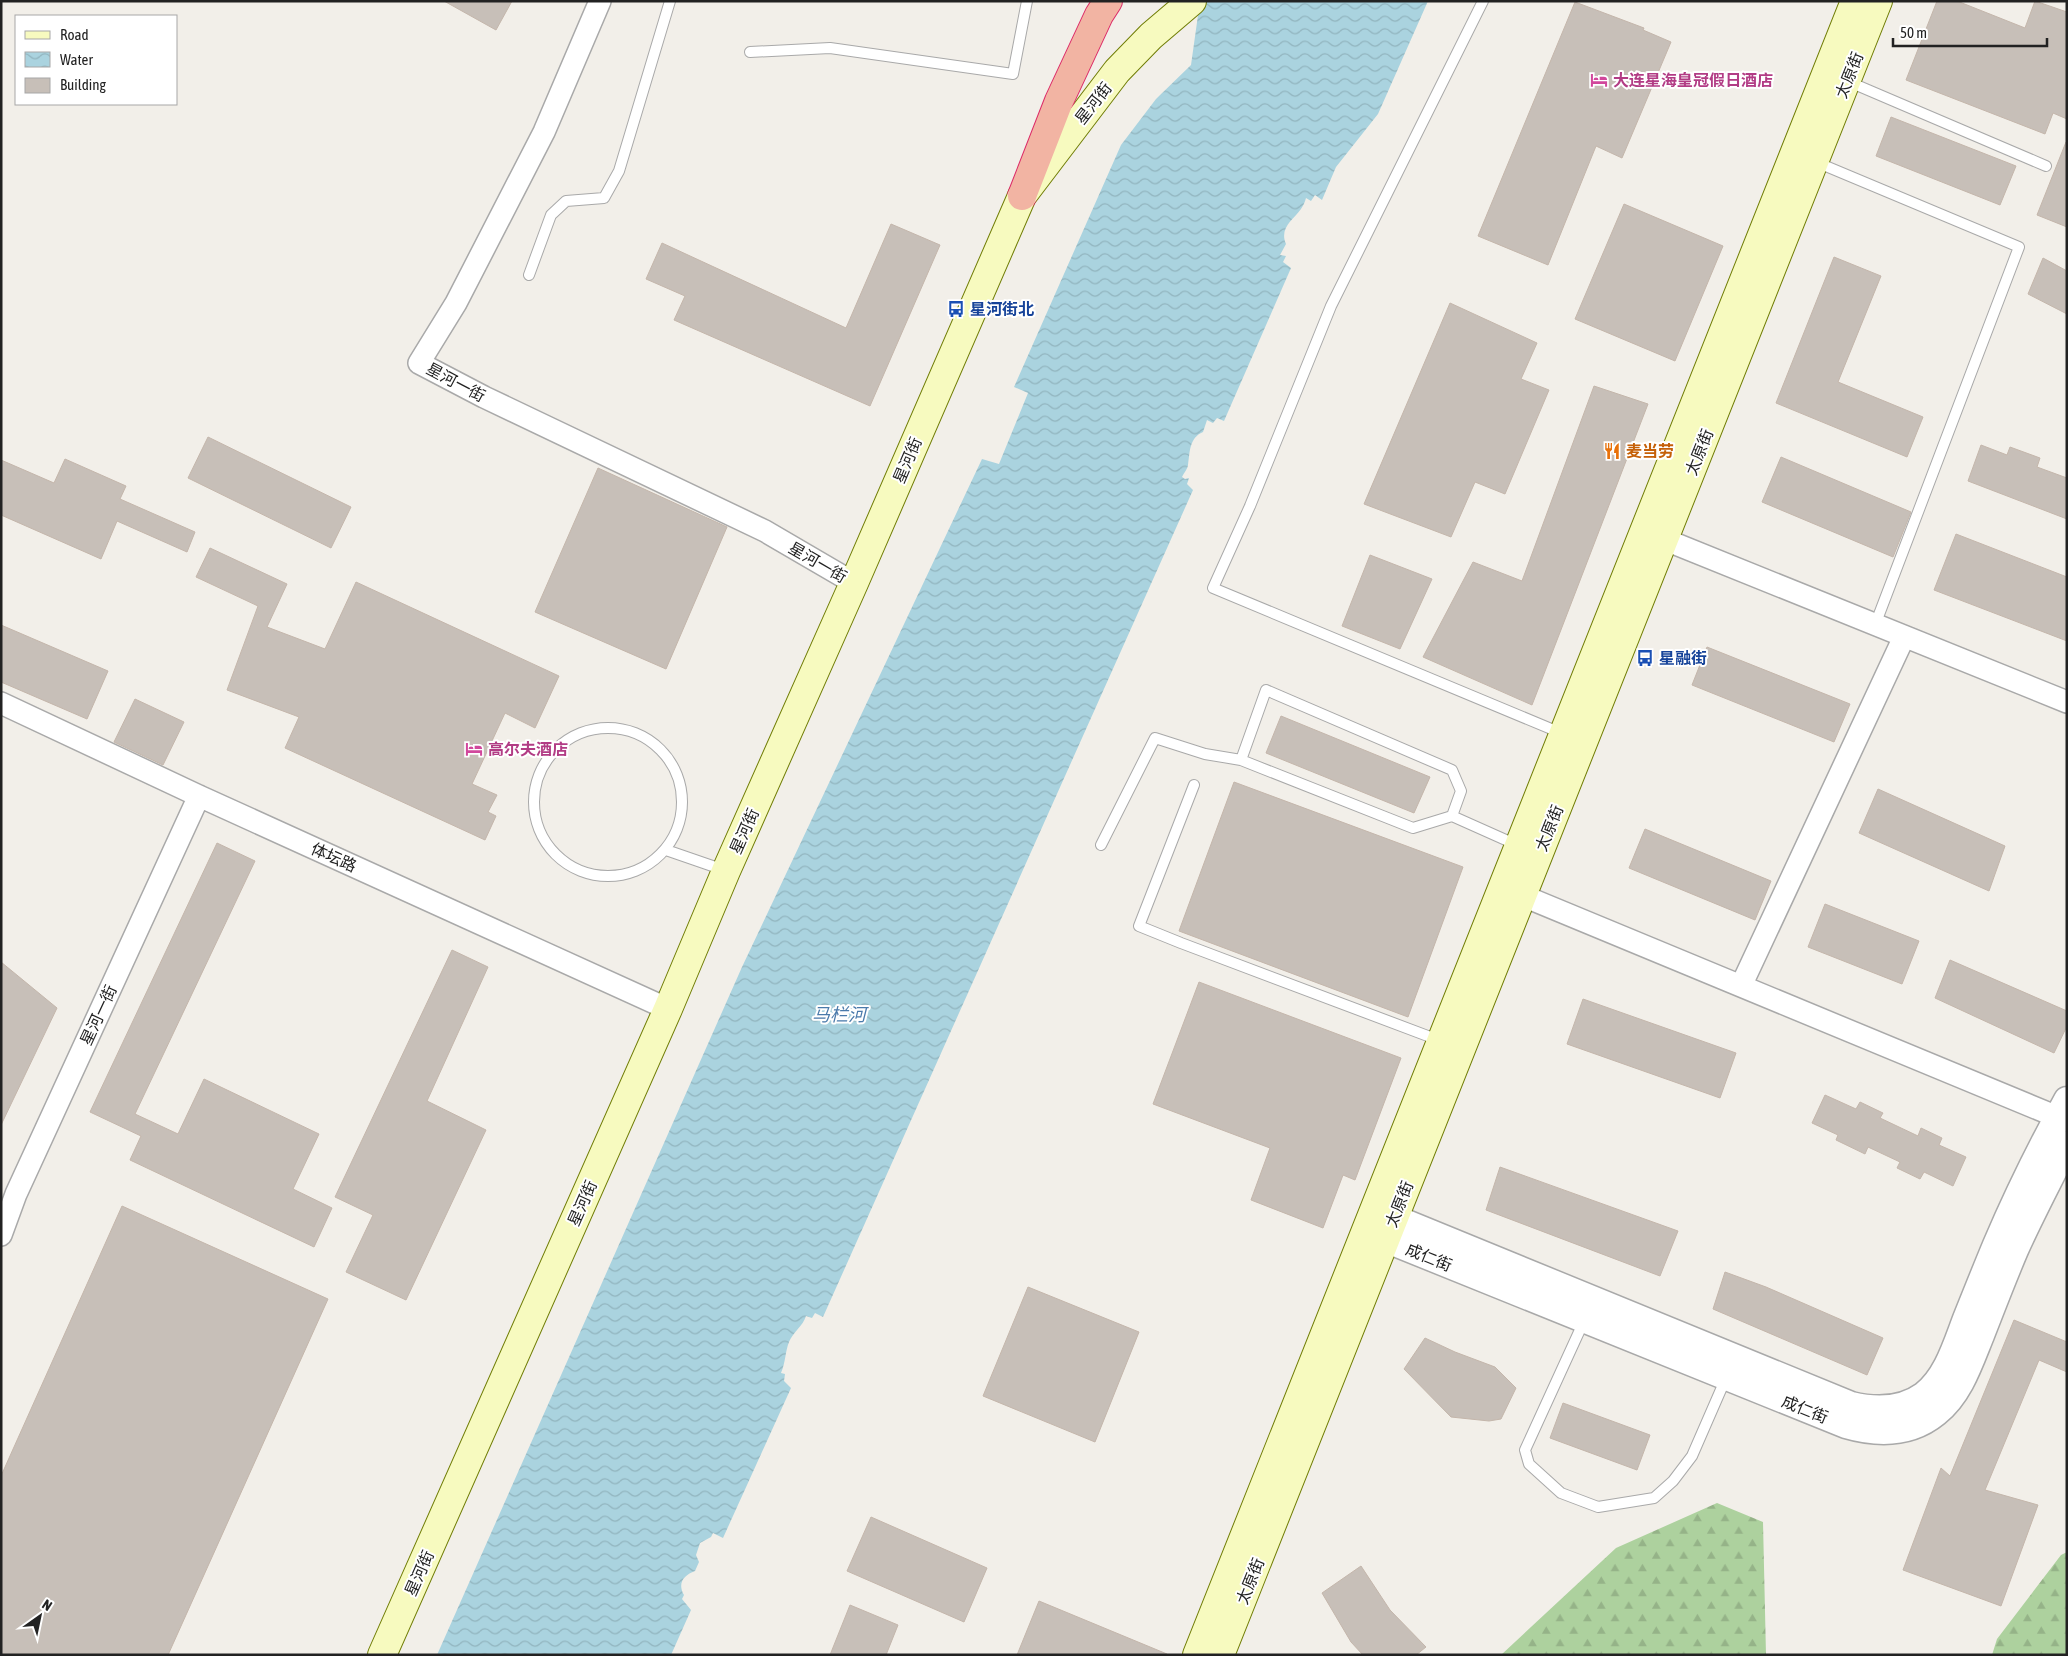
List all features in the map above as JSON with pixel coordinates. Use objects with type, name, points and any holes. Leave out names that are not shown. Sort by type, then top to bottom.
[{"type":"highway","points":[[1022,196],[1059,101],[1103,8]]},
{"type":"main road","name":"星河街","points":[[382,1655],[668,1009],[726,871],[854,583],[1022,196],[1118,71],[1151,36],[1192,1]]},
{"type":"main road","name":"太原街","points":[[1654,536],[1854,1]]},
{"type":"main road","name":"太原街","points":[[1220,1655],[1451,1045],[1512,891],[1654,536],[1814,161],[1878,1]]},
{"type":"main road","name":"太原街","points":[[1197,1655],[1383,1226]]},
{"type":"street","name":"星河一街","points":[[600,1],[544,132],[456,303],[419,363],[484,397],[765,531],[854,583]]},
{"type":"street","points":[[1654,536],[2067,702]]},
{"type":"street","points":[[1741,986],[1904,637]]},
{"type":"street","name":"体坛路","points":[[1,703],[199,796],[668,1009]]},
{"type":"street","name":"星河一街","points":[[1,1235],[16,1194],[199,796]]},
{"type":"street","points":[[1512,891],[1741,986],[2064,1113]]},
{"type":"street","name":"成仁街","points":[[1383,1226],[1584,1320],[1851,1405],[1866,1409],[1885,1410],[1904,1405],[1924,1394],[1940,1377],[1951,1356],[1997,1244],[2064,1113]]},
{"type":"street","name":"成仁街","points":[[1383,1226],[1730,1367],[1846,1426],[1870,1432],[1896,1431],[1919,1424],[1936,1413],[1952,1397],[1966,1372],[2015,1251],[2067,1144]]},
{"type":"lane","points":[[529,275],[551,215],[566,201],[604,198],[619,171],[670,1]]},
{"type":"lane","points":[[750,52],[830,48],[1013,74],[1027,1]]},
{"type":"lane","points":[[1483,1],[1331,306],[1250,506],[1213,588],[1573,738]]},
{"type":"lane","points":[[1846,81],[2046,166]]},
{"type":"lane","points":[[1814,161],[2019,247],[1875,625]]},
{"type":"lane","points":[[1241,760],[1266,690],[1452,770],[1461,791],[1452,816]]},
{"type":"lane","points":[[604,728],[628,730],[650,741],[668,758],[680,780],[683,804],[678,828],[666,850],[648,866],[625,876],[600,877],[576,870],[556,856],[541,836],[533,812],[534,788],[543,764],[559,746],[580,733],[604,728]]},
{"type":"lane","points":[[1101,845],[1155,738],[1205,754],[1241,760],[1414,828],[1452,816],[1529,850]]},
{"type":"lane","points":[[1194,785],[1139,926],[1451,1045]]},
{"type":"lane","points":[[666,850],[726,871]]},
{"type":"lane","points":[[1584,1320],[1525,1450],[1529,1464],[1562,1493],[1598,1507],[1654,1498],[1673,1481],[1692,1456],[1730,1367]]},
{"type":"green space","points":[[1717,1503],[1763,1522],[1766,1655],[1501,1655],[1616,1548]]},
{"type":"green space","points":[[2067,1552],[2067,1655],[1992,1655],[1997,1639],[2061,1555]]},
{"type":"water","name":"马栏河","points":[[1200,1],[1428,1],[1378,114],[1336,167],[1322,200],[1315,195],[1311,201],[1306,198],[1301,209],[1284,233],[1286,244],[1280,255],[1286,256],[1283,262],[1291,268],[1224,421],[1217,418],[1213,423],[1207,420],[1203,432],[1193,442],[1188,466],[1182,477],[1185,479],[1189,478],[1187,484],[1193,490],[823,1317],[815,1313],[812,1318],[806,1316],[789,1342],[781,1373],[785,1374],[784,1381],[791,1388],[723,1538],[713,1533],[711,1537],[700,1543],[696,1555],[699,1562],[695,1571],[683,1580],[681,1587],[684,1595],[682,1599],[691,1610],[671,1655],[437,1655],[742,967],[982,459],[999,464],[1028,393],[1014,387],[1121,145],[1156,99],[1191,65]]},
{"type":"building","points":[[444,1],[512,1],[496,30]]},
{"type":"building","points":[[1937,1],[1957,1],[2025,28],[2035,1],[2067,12],[2067,119],[2053,113],[2045,134],[1906,80]]},
{"type":"building","points":[[1575,2],[1644,28],[1643,30],[1671,42],[1622,158],[1596,146],[1548,265],[1478,236]]},
{"type":"building","points":[[1891,117],[2016,166],[2000,205],[1876,156]]},
{"type":"building","points":[[2067,142],[2067,227],[2037,215]]},
{"type":"building","points":[[1624,204],[1723,246],[1675,361],[1575,319]]},
{"type":"building","points":[[891,224],[940,245],[870,406],[674,320],[685,296],[646,279],[662,243],[846,328]]},
{"type":"building","points":[[1834,257],[1881,276],[1838,382],[1923,417],[1907,457],[1776,403]]},
{"type":"building","points":[[2043,258],[2067,271],[2067,314],[2028,294]]},
{"type":"building","points":[[1450,303],[1537,343],[1521,379],[1549,390],[1505,494],[1475,482],[1451,537],[1364,504]]},
{"type":"building","points":[[1594,386],[1648,404],[1532,705],[1423,657],[1473,562],[1522,581]]},
{"type":"building","points":[[208,437],[351,507],[331,548],[188,478]]},
{"type":"building","points":[[1981,445],[2007,455],[2010,447],[2040,458],[2037,467],[2067,478],[2067,519],[1968,481]]},
{"type":"building","points":[[1781,457],[1911,512],[1893,557],[1762,502]]},
{"type":"building","points":[[65,459],[126,486],[120,499],[195,532],[187,552],[117,521],[101,559],[1,515],[1,460],[54,483]]},
{"type":"building","points":[[598,468],[727,527],[666,669],[535,612]]},
{"type":"building","points":[[1956,534],[2067,577],[2067,641],[1934,590]]},
{"type":"building","points":[[210,548],[287,584],[267,627],[325,649],[356,582],[559,676],[535,728],[505,713],[472,784],[497,795],[488,812],[496,816],[485,840],[285,748],[299,717],[227,690],[258,606],[196,577]]},
{"type":"building","points":[[1370,555],[1432,579],[1400,649],[1342,626]]},
{"type":"building","points":[[1,625],[108,671],[87,719],[1,682]]},
{"type":"building","points":[[1707,647],[1850,704],[1834,742],[1692,685]]},
{"type":"building","points":[[135,699],[184,722],[163,765],[114,742]]},
{"type":"building","points":[[1281,716],[1430,777],[1414,813],[1266,753]]},
{"type":"building","points":[[1234,782],[1463,867],[1408,1017],[1179,931]]},
{"type":"building","points":[[1878,789],[2005,846],[1989,891],[1859,833]]},
{"type":"building","points":[[1645,829],[1771,881],[1755,920],[1629,868]]},
{"type":"building","points":[[217,843],[255,861],[135,1114],[178,1134],[204,1079],[319,1134],[293,1189],[332,1208],[314,1247],[130,1160],[141,1136],[90,1112]]},
{"type":"building","points":[[1825,904],[1919,941],[1902,984],[1808,947]]},
{"type":"building","points":[[452,950],[488,967],[427,1101],[486,1130],[406,1300],[346,1272],[373,1215],[335,1197]]},
{"type":"building","points":[[1950,960],[2067,1011],[2067,1026],[2054,1053],[1935,998]]},
{"type":"building","points":[[1,962],[57,1008],[1,1125]]},
{"type":"building","points":[[1199,982],[1401,1058],[1355,1180],[1343,1175],[1323,1228],[1251,1200],[1270,1148],[1153,1104]]},
{"type":"building","points":[[1583,999],[1736,1053],[1720,1098],[1567,1044]]},
{"type":"building","points":[[1825,1095],[1856,1109],[1860,1102],[1883,1113],[1880,1118],[1918,1136],[1921,1128],[1942,1138],[1939,1145],[1966,1157],[1953,1186],[1924,1172],[1920,1179],[1897,1168],[1900,1162],[1868,1147],[1865,1154],[1836,1140],[1838,1135],[1812,1123]]},
{"type":"building","points":[[1500,1167],[1678,1231],[1660,1276],[1486,1210]]},
{"type":"building","points":[[122,1206],[328,1299],[168,1655],[1,1655],[1,1476]]},
{"type":"building","points":[[1725,1272],[1766,1287],[1883,1338],[1867,1375],[1713,1309]]},
{"type":"building","points":[[1028,1287],[1139,1332],[1095,1442],[983,1396]]},
{"type":"building","points":[[2014,1320],[2067,1342],[2067,1372],[2039,1360],[1985,1490],[2038,1505],[2001,1606],[1903,1570],[1941,1468],[1950,1476]]},
{"type":"building","points":[[1425,1338],[1495,1367],[1516,1388],[1501,1419],[1489,1421],[1451,1417],[1404,1369]]},
{"type":"building","points":[[1563,1403],[1650,1435],[1637,1470],[1550,1438]]},
{"type":"building","points":[[871,1517],[987,1568],[964,1622],[847,1571]]},
{"type":"building","points":[[1361,1566],[1390,1610],[1426,1647],[1416,1655],[1363,1655],[1351,1642],[1322,1593]]},
{"type":"building","points":[[1039,1601],[1167,1654],[1167,1655],[1017,1655]]},
{"type":"building","points":[[850,1605],[898,1625],[886,1655],[830,1655]]},
{"type":"place","name":"大连星海皇冠假日酒店","points":[[1599,80]]},
{"type":"place","name":"星河街北","points":[[956,309]]},
{"type":"place","name":"麦当劳","points":[[1612,451]]},
{"type":"place","name":"星融街","points":[[1645,658]]},
{"type":"place","name":"高尔夫酒店","points":[[474,749]]}]
